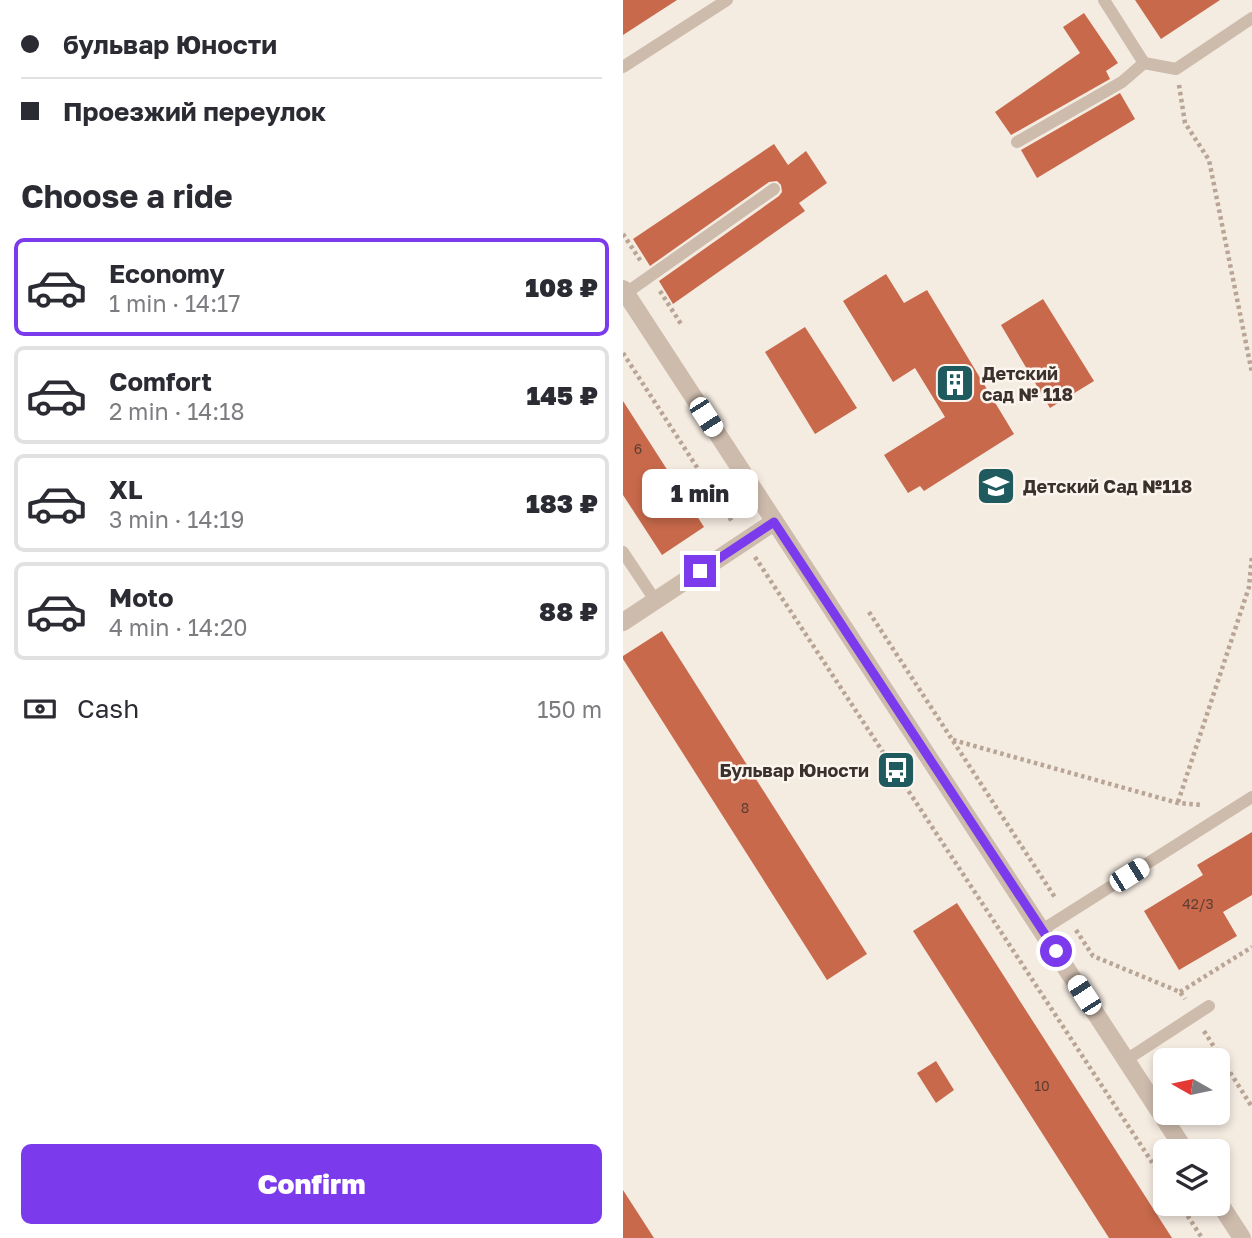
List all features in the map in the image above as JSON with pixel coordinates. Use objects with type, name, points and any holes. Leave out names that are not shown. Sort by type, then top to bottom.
[{"type":"street","points":[[624,291],[1178,1139]]},
{"type":"street","points":[[623,622],[774,522]]},
{"type":"street","points":[[1228,1216],[1242,1238]]},
{"type":"lane","points":[[623,67],[727,0]]},
{"type":"lane","points":[[1104,0],[1144,63],[1176,69],[1252,19]]},
{"type":"lane","points":[[1017,142],[1122,82],[1144,63]]},
{"type":"lane","points":[[624,291],[774,190]]},
{"type":"lane","points":[[623,552],[655,600]]},
{"type":"lane","points":[[1042,930],[1252,797]]},
{"type":"lane","points":[[1126,1060],[1209,1006]]},
{"type":"path","points":[[1176,69],[1185,123],[1209,160],[1252,373]]},
{"type":"path","points":[[623,353],[1153,1164]]},
{"type":"path","points":[[1178,803],[1249,587],[1252,556]]},
{"type":"path","points":[[869,612],[1093,956],[1180,992],[1252,1107]]},
{"type":"path","points":[[953,740],[1178,803],[1234,808]]},
{"type":"path","points":[[1180,992],[1252,947]]},
{"type":"path","points":[[1188,1216],[1202,1238]]},
{"type":"building","points":[[623,0],[677,0],[623,35]]},
{"type":"building","points":[[1135,0],[1220,0],[1161,39]]},
{"type":"building","points":[[1084,13],[1118,63],[1106,71],[1110,79],[1011,135],[995,112],[1080,53],[1063,27]]},
{"type":"building","points":[[1120,93],[1135,119],[1037,178],[1021,150]]},
{"type":"building","points":[[774,144],[788,165],[806,151],[827,183],[799,203],[805,211],[673,304],[659,281],[779,196],[782,192],[781,185],[777,181],[769,182],[650,266],[633,239]]},
{"type":"building","points":[[886,274],[904,303],[927,290],[1014,434],[924,491],[920,486],[908,493],[884,455],[945,417],[915,368],[893,382],[843,301]]},
{"type":"building","points":[[1043,299],[1094,381],[1050,408],[1001,325]]},
{"type":"building","points":[[805,327],[857,408],[815,434],[765,352]]},
{"type":"building","points":[[623,401],[704,527],[662,555],[623,495]]},
{"type":"building","points":[[662,631],[867,954],[827,980],[623,659],[623,656]]},
{"type":"building","points":[[1252,832],[1252,895],[1223,912],[1237,936],[1179,970],[1144,911],[1203,875],[1197,865]]},
{"type":"building","points":[[957,903],[1153,1208],[1153,1216],[1158,1216],[1172,1238],[1109,1238],[913,931]]},
{"type":"building","points":[[936,1061],[954,1090],[936,1103],[917,1073]]},
{"type":"building","points":[[623,1190],[654,1238],[623,1238]]},
{"type":"place","name":"Детский сад № 118","points":[[955,383]]},
{"type":"place","name":"Детский Сад №118","points":[[996,486]]},
{"type":"place","name":"Бульвар Юности","points":[[896,770]]},
{"type":"route","points":[[700,571],[774,522],[1056,951]]}]
